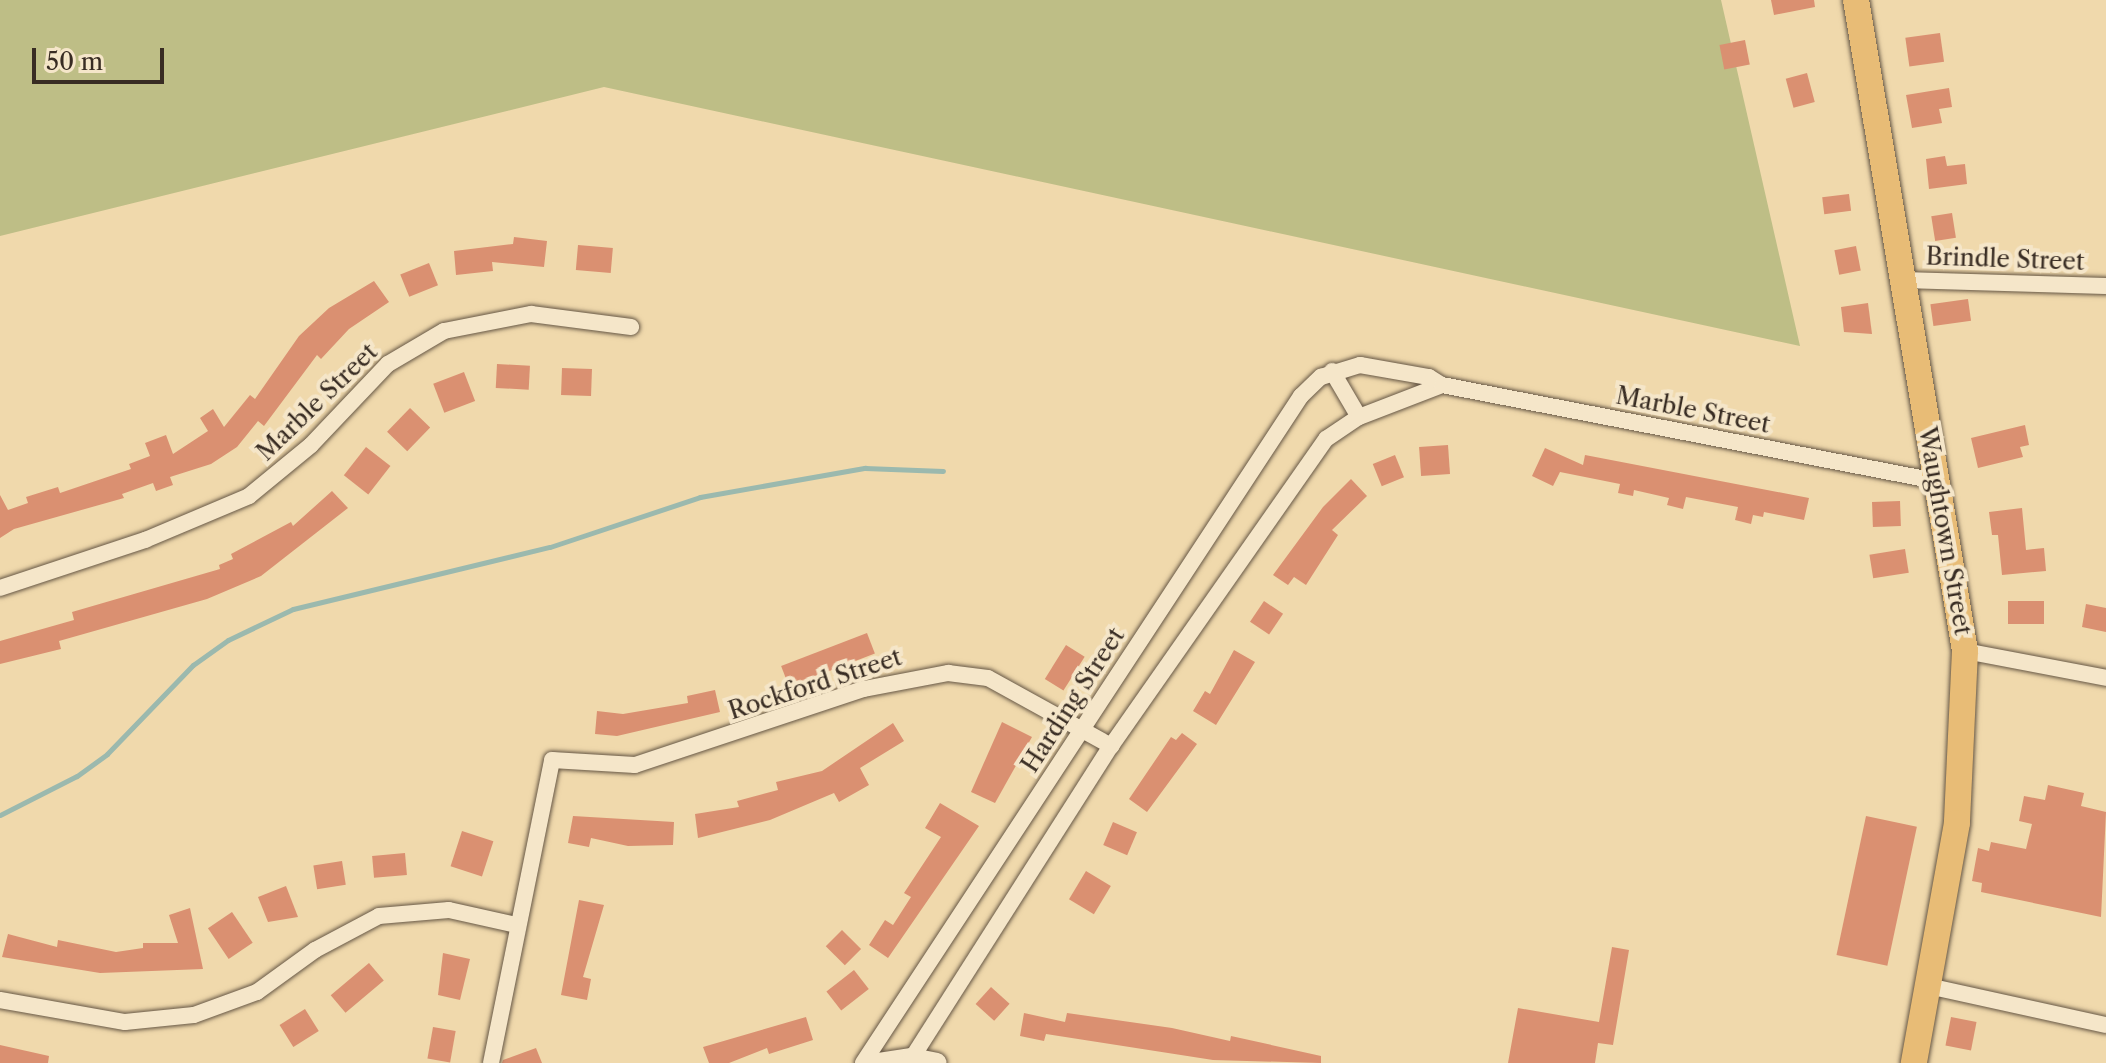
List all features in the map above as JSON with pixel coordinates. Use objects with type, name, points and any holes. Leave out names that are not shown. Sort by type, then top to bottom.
[{"type":"main road","name":"Waughtown Street","points":[[1856,0],[1965,651],[1957,823],[1914,1063]]},
{"type":"street","name":"Brindle Street","points":[[1903,280],[2106,286]]},
{"type":"street","name":"Marble Street","points":[[0,588],[145,540],[249,496],[311,445],[388,364],[444,331],[531,314],[631,327]]},
{"type":"street","name":"Marble Street","points":[[1332,371],[1360,365],[1429,377],[1442,385],[1936,481]]},
{"type":"street","points":[[1332,371],[1359,417]]},
{"type":"street","name":"Harding Street","points":[[863,1063],[1301,396],[1332,371]]},
{"type":"street","points":[[912,1058],[1111,746],[1326,439],[1359,417],[1442,385]]},
{"type":"street","points":[[1965,651],[2106,678]]},
{"type":"street","name":"Rockford Street","points":[[516,925],[552,760],[635,765],[864,689],[948,673],[988,678],[1111,746]]},
{"type":"street","points":[[0,1000],[125,1022],[194,1015],[257,992],[315,950],[379,916],[449,910],[516,925],[491,1063]]},
{"type":"street","points":[[1928,986],[2106,1025]]},
{"type":"street","points":[[879,1063],[912,1058],[937,1063]]},
{"type":"green space","points":[[0,0],[1721,0],[1800,346],[604,87],[0,236]]},
{"type":"building","points":[[1771,0],[1814,0],[1815,7],[1774,15]]},
{"type":"building","points":[[1940,33],[1944,62],[1909,67],[1905,38]]},
{"type":"building","points":[[1745,40],[1750,65],[1724,70],[1719,45]]},
{"type":"building","points":[[1807,73],[1815,102],[1794,108],[1786,79]]},
{"type":"building","points":[[1949,88],[1952,107],[1939,109],[1942,123],[1912,128],[1906,95]]},
{"type":"building","points":[[1945,156],[1947,166],[1965,164],[1967,184],[1929,189],[1926,159]]},
{"type":"building","points":[[1849,194],[1851,211],[1824,214],[1822,197]]},
{"type":"building","points":[[1952,213],[1956,238],[1935,241],[1931,216]]},
{"type":"building","points":[[514,237],[547,241],[544,267],[492,262],[493,271],[456,275],[454,251],[513,244]]},
{"type":"building","points":[[578,245],[613,248],[611,273],[576,270]]},
{"type":"building","points":[[1856,246],[1861,271],[1839,275],[1834,250]]},
{"type":"building","points":[[429,263],[438,285],[409,297],[400,275]]},
{"type":"building","points":[[374,281],[389,302],[349,329],[321,359],[317,355],[264,426],[258,421],[237,447],[211,464],[170,477],[173,485],[156,491],[153,483],[122,494],[124,498],[14,529],[0,538],[0,495],[8,510],[28,503],[26,497],[58,487],[60,493],[131,469],[129,464],[150,456],[145,443],[166,435],[173,454],[208,431],[200,418],[213,409],[224,427],[250,395],[255,399],[299,336],[329,308]]},
{"type":"building","points":[[1968,299],[1971,321],[1933,326],[1930,304]]},
{"type":"building","points":[[1868,303],[1872,334],[1844,332],[1841,307]]},
{"type":"building","points":[[497,364],[530,366],[529,390],[496,388]]},
{"type":"building","points":[[562,368],[592,369],[591,396],[561,395]]},
{"type":"building","points":[[464,372],[475,401],[444,413],[433,384]]},
{"type":"building","points":[[410,408],[430,427],[407,451],[387,432]]},
{"type":"building","points":[[2025,425],[2029,445],[2020,447],[2023,457],[1978,468],[1971,438]]},
{"type":"building","points":[[1448,445],[1450,474],[1421,476],[1419,447]]},
{"type":"building","points":[[366,447],[390,466],[368,494],[344,475]]},
{"type":"building","points":[[1545,448],[1583,465],[1585,455],[1809,498],[1804,520],[1764,512],[1763,517],[1753,515],[1751,524],[1735,520],[1738,507],[1686,497],[1683,509],[1667,505],[1669,498],[1634,490],[1633,496],[1618,493],[1620,484],[1560,472],[1553,486],[1532,476]]},
{"type":"building","points":[[1395,455],[1404,477],[1382,486],[1373,464]]},
{"type":"building","points":[[1351,479],[1367,496],[1332,530],[1338,535],[1306,585],[1294,577],[1288,585],[1273,575],[1323,507]]},
{"type":"building","points":[[332,491],[348,508],[261,576],[207,599],[59,641],[61,649],[0,664],[0,641],[74,620],[72,612],[220,569],[219,565],[233,559],[231,554],[291,522],[293,526]]},
{"type":"building","points":[[1900,501],[1901,526],[1873,527],[1872,502]]},
{"type":"building","points":[[2022,508],[2026,550],[2044,548],[2046,571],[2002,575],[1998,535],[1992,535],[1989,512]]},
{"type":"building","points":[[1905,549],[1909,573],[1873,578],[1869,555]]},
{"type":"building","points":[[1264,601],[1283,614],[1269,635],[1250,622]]},
{"type":"building","points":[[2008,601],[2044,601],[2044,624],[2008,624]]},
{"type":"building","points":[[2086,604],[2106,608],[2106,632],[2082,627]]},
{"type":"building","points":[[867,633],[875,654],[789,687],[781,666]]},
{"type":"building","points":[[1066,645],[1085,657],[1063,691],[1045,679]]},
{"type":"building","points":[[1234,650],[1255,662],[1216,725],[1193,711],[1205,691],[1210,694]]},
{"type":"building","points":[[715,690],[720,712],[617,736],[595,734],[597,711],[623,714],[688,703],[687,696]]},
{"type":"building","points":[[1002,722],[1032,737],[995,803],[971,792]]},
{"type":"building","points":[[893,723],[904,741],[860,768],[869,785],[839,802],[834,793],[770,820],[698,838],[695,814],[739,807],[737,801],[778,790],[776,782],[822,771]]},
{"type":"building","points":[[1182,733],[1197,744],[1147,812],[1129,799],[1171,737],[1176,740]]},
{"type":"building","points":[[2048,785],[2084,793],[2081,806],[2106,812],[2101,917],[1981,892],[1982,883],[1972,881],[1978,848],[1989,851],[1991,842],[2026,849],[2032,824],[2019,821],[2024,796],[2045,800]]},
{"type":"building","points":[[940,803],[979,826],[888,958],[869,945],[885,920],[893,925],[911,897],[904,893],[941,837],[925,828]]},
{"type":"building","points":[[573,816],[674,822],[673,845],[628,846],[591,838],[589,847],[568,843]]},
{"type":"building","points":[[1866,816],[1917,827],[1887,966],[1836,955]]},
{"type":"building","points":[[1113,822],[1137,832],[1127,855],[1103,845]]},
{"type":"building","points":[[462,831],[493,841],[482,876],[451,866]]},
{"type":"building","points":[[405,853],[407,875],[374,878],[372,856]]},
{"type":"building","points":[[342,861],[346,885],[317,889],[313,866]]},
{"type":"building","points":[[1086,871],[1111,886],[1094,914],[1069,899]]},
{"type":"building","points":[[286,886],[298,917],[268,922],[258,897]]},
{"type":"building","points":[[579,900],[604,905],[583,977],[591,979],[587,1000],[561,995]]},
{"type":"building","points":[[190,908],[203,969],[100,973],[2,957],[8,934],[57,947],[58,940],[116,952],[143,948],[143,943],[178,943],[169,915]]},
{"type":"building","points":[[232,912],[253,943],[229,959],[208,928]]},
{"type":"building","points":[[842,930],[861,949],[845,965],[826,946]]},
{"type":"building","points":[[1612,947],[1629,950],[1613,1045],[1598,1043],[1595,1063],[1508,1063],[1518,1008],[1599,1022]]},
{"type":"building","points":[[443,953],[470,959],[460,1000],[438,995]]},
{"type":"building","points":[[369,963],[384,981],[345,1013],[331,995]]},
{"type":"building","points":[[854,970],[869,989],[841,1010],[826,992]]},
{"type":"building","points":[[991,987],[1010,1004],[994,1021],[976,1004]]},
{"type":"building","points":[[305,1009],[319,1031],[293,1047],[280,1025]]},
{"type":"building","points":[[1024,1013],[1065,1022],[1067,1013],[1172,1028],[1230,1041],[1231,1036],[1321,1056],[1321,1063],[1213,1060],[1046,1034],[1044,1041],[1020,1036]]},
{"type":"building","points":[[806,1017],[813,1040],[769,1054],[767,1048],[729,1063],[709,1063],[703,1047]]},
{"type":"building","points":[[1951,1017],[1977,1022],[1971,1050],[1945,1045]]},
{"type":"building","points":[[433,1027],[456,1031],[450,1063],[427,1059]]},
{"type":"building","points":[[0,1045],[49,1056],[48,1063],[0,1063]]},
{"type":"building","points":[[536,1048],[542,1063],[502,1063],[503,1060]]},
{"type":"waterway","points":[[0,815],[77,776],[107,754],[193,665],[228,640],[293,609],[550,547],[700,497],[865,468],[943,471]]}]
